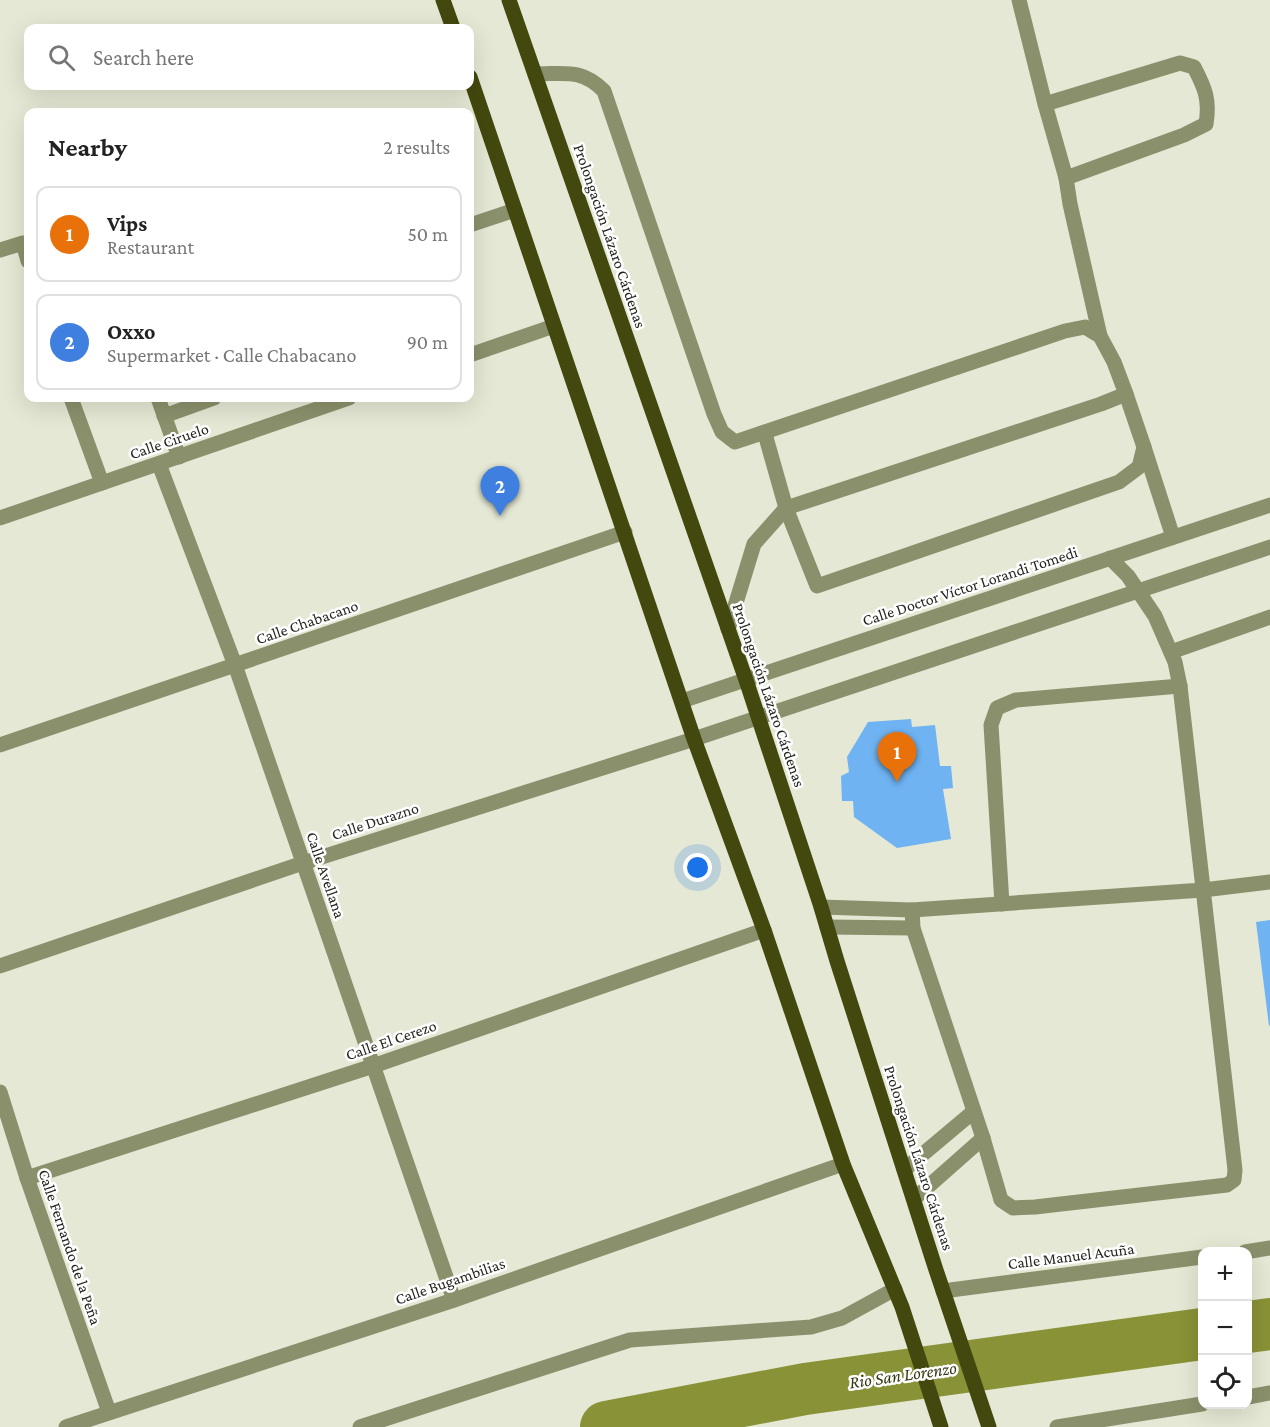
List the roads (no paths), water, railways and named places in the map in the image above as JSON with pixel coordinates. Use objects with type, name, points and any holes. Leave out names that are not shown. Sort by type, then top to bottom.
[{"type":"main road","points":[[443,0],[452,24]]},
{"type":"main road","name":"Prolongación Lázaro Cárdenas","points":[[509,0],[746,680],[989,1427]]},
{"type":"main road","points":[[474,89],[694,739],[764,930],[843,1164],[903,1307],[941,1427]]},
{"type":"street","points":[[1019,0],[1066,178],[1100,336],[1114,362],[1126,394],[1173,537]]},
{"type":"street","points":[[1045,104],[1180,63],[1194,67],[1204,86],[1209,106],[1206,124],[1184,135],[1066,178]]},
{"type":"street","points":[[535,74],[581,74],[594,80],[604,91],[714,414],[722,432],[735,442],[765,434],[1065,331],[1085,327],[1100,336]]},
{"type":"street","points":[[474,224],[515,210]]},
{"type":"street","points":[[0,250],[23,243],[24,247]]},
{"type":"street","points":[[474,354],[554,326]]},
{"type":"street","points":[[728,629],[754,544],[786,508],[1126,394]]},
{"type":"street","points":[[72,402],[102,483]]},
{"type":"street","points":[[159,402],[179,457]]},
{"type":"street","points":[[164,416],[203,402]]},
{"type":"street","name":"Calle Ciruelo","points":[[0,518],[337,402]]},
{"type":"street","points":[[765,434],[786,508],[817,586],[1119,482],[1139,467],[1144,447]]},
{"type":"street","name":"Calle Avellana","points":[[159,464],[235,665],[454,1300]]},
{"type":"street","name":"Calle Doctor Víctor Lorandi Tomedi","points":[[682,701],[1270,505]]},
{"type":"street","name":"Calle Chabacano","points":[[0,745],[625,532]]},
{"type":"street","points":[[694,739],[1270,547]]},
{"type":"street","points":[[912,910],[913,928],[983,1138],[1001,1200],[1013,1208],[1035,1208],[1227,1185],[1234,1180],[1234,1160],[1180,686],[1171,652],[1155,616],[1139,591],[1110,558]]},
{"type":"street","points":[[1171,652],[1270,617]]},
{"type":"street","points":[[1002,904],[991,725],[998,708],[1016,700],[1180,686]]},
{"type":"street","name":"Calle Durazno","points":[[0,966],[303,863],[694,739]]},
{"type":"street","points":[[821,907],[912,910],[1203,890],[1270,882]]},
{"type":"street","points":[[826,927],[913,928]]},
{"type":"street","name":"Calle El Cerezo","points":[[27,1178],[373,1066],[764,930]]},
{"type":"street","name":"Calle Fernando de la Peña","points":[[0,1092],[27,1178],[109,1412]]},
{"type":"street","points":[[904,1170],[973,1112]]},
{"type":"street","points":[[914,1199],[983,1138]]},
{"type":"street","name":"Calle Bugambilias","points":[[66,1427],[454,1300],[843,1164]]},
{"type":"street","points":[[1252,1250],[1270,1248]]},
{"type":"street","name":"Calle Manuel Acuña","points":[[946,1297],[1198,1258]]},
{"type":"street","points":[[360,1427],[630,1340],[811,1327],[842,1318],[895,1288]]},
{"type":"street","points":[[1252,1396],[1270,1394]]},
{"type":"street","points":[[1057,1427],[1198,1405]]},
{"type":"waterway","name":"Rio San Lorenzo","points":[[1252,1326],[1270,1324]]},
{"type":"waterway","name":"Rio San Lorenzo","points":[[606,1427],[805,1389],[1198,1335]]},
{"type":"place","name":"Oxxo","points":[[500,516]]},
{"type":"place","name":"Vips","points":[[897,782]]}]
